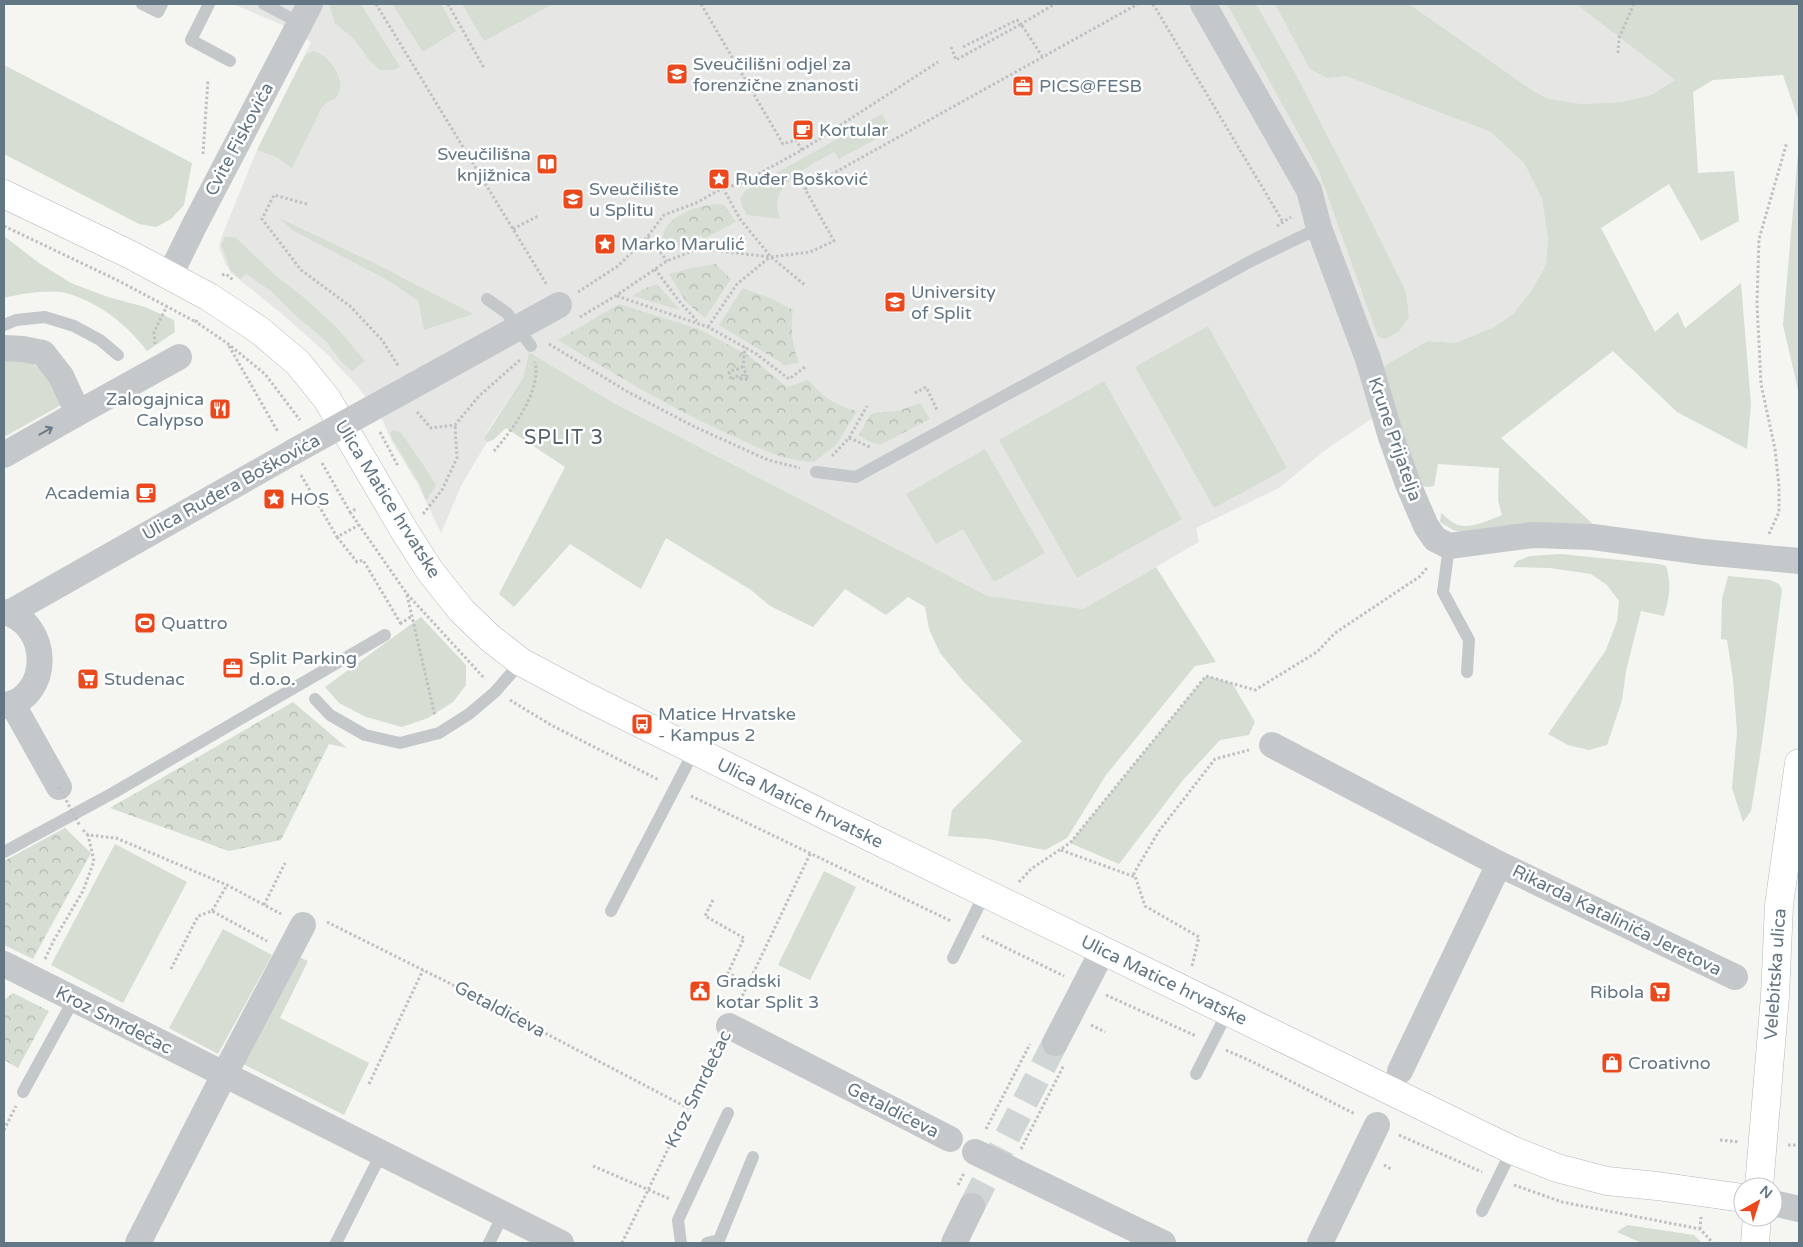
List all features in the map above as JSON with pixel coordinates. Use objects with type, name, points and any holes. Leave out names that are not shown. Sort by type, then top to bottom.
[{"type":"street","name":"Krune Prijatelja","points":[[1203,4],[1309,190],[1319,228],[1368,359],[1391,437],[1408,484],[1426,526],[1435,539],[1448,546]]},
{"type":"street","name":"Cvite Fiskovića","points":[[170,275],[305,14]]},
{"type":"street","name":"Ulica Matice hrvatske","points":[[4,194],[170,275],[232,311],[259,330],[298,363],[327,399],[430,571],[462,610],[490,638],[521,662],[694,751],[1512,1150],[1557,1168],[1607,1181],[1733,1197]]},
{"type":"street","name":"Ulica Ruđera Boškovića","points":[[6,612],[291,453],[567,312]]},
{"type":"street","points":[[4,348],[43,353],[61,376],[78,413]]},
{"type":"street","points":[[4,455],[179,357]]},
{"type":"street","points":[[1448,546],[1533,535],[1584,537],[1703,552],[1799,561]]},
{"type":"street","name":"Ulica Ruđera Boškovića","points":[[6,612],[24,622],[35,635],[40,651],[40,668],[34,684],[23,697],[8,704],[59,787]]},
{"type":"street","name":"Rikarda Katalinića Jeretova","points":[[1272,745],[1499,864],[1735,977]]},
{"type":"street","name":"Velebitska ulica","points":[[1760,1177],[1775,996],[1779,905],[1799,763]]},
{"type":"street","name":"Rikarda Katalinića Jeretova","points":[[1400,1071],[1499,864]]},
{"type":"street","points":[[138,1243],[224,1075],[290,953],[315,923]]},
{"type":"street","points":[[1055,1043],[1103,950]]},
{"type":"street","name":"Kroz Smrdečac","points":[[4,964],[561,1243]]},
{"type":"street","name":"Getaldićeva","points":[[729,1026],[950,1139]]},
{"type":"street","points":[[1320,1243],[1377,1125]]},
{"type":"street","points":[[980,1142],[1011,1170],[1163,1243]]},
{"type":"street","points":[[1783,1205],[1799,1209]]},
{"type":"street","points":[[954,1243],[972,1206]]},
{"type":"street","points":[[1755,1243],[1756,1227]]},
{"type":"lane","points":[[142,4],[158,12],[162,4]]},
{"type":"lane","points":[[209,4],[191,40],[230,61]]},
{"type":"lane","points":[[270,5],[305,14]]},
{"type":"lane","points":[[816,472],[856,478],[1253,260],[1319,228]]},
{"type":"lane","points":[[487,299],[507,313],[532,346]]},
{"type":"lane","points":[[4,325],[16,320],[45,317],[74,326],[100,340],[118,355]]},
{"type":"lane","points":[[1448,546],[1443,592],[1468,640],[1467,672]]},
{"type":"lane","points":[[4,852],[113,793],[385,635]]},
{"type":"lane","points":[[316,699],[330,715],[365,735],[400,743],[439,733],[469,714],[495,692],[521,662]]},
{"type":"lane","points":[[611,911],[694,751]]},
{"type":"lane","points":[[953,958],[993,897]]},
{"type":"lane","points":[[23,1092],[74,999]]},
{"type":"lane","points":[[1196,1074],[1228,1011]]},
{"type":"lane","points":[[681,1243],[678,1220],[728,1113]]},
{"type":"lane","points":[[1482,1211],[1512,1150]]},
{"type":"lane","points":[[336,1243],[381,1154]]},
{"type":"lane","points":[[717,1242],[753,1157]]},
{"type":"lane","points":[[490,1243],[504,1215]]},
{"type":"path","points":[[448,4],[484,68]]},
{"type":"path","points":[[701,4],[783,144],[796,140],[802,150]]},
{"type":"path","points":[[951,46],[956,60],[1055,4]]},
{"type":"path","points":[[567,312],[617,295],[668,261],[695,250],[771,256],[810,252],[835,241],[805,189],[1138,4]]},
{"type":"path","points":[[1153,4],[1283,222]]},
{"type":"path","points":[[1618,53],[1619,38],[1634,4]]},
{"type":"path","points":[[376,5],[513,229],[567,312]]},
{"type":"path","points":[[963,47],[1017,20],[1042,56]]},
{"type":"path","points":[[567,312],[648,236],[664,215],[723,188],[740,184],[802,150],[938,62]]},
{"type":"path","points":[[203,156],[208,79]]},
{"type":"path","points":[[1768,535],[1779,512],[1779,486],[1774,449],[1761,384],[1757,303],[1758,239],[1786,142]]},
{"type":"path","points":[[723,188],[740,219],[771,256],[806,286]]},
{"type":"path","points":[[307,204],[274,195],[262,219],[302,270],[350,306],[375,334],[402,372]]},
{"type":"path","points":[[1275,227],[1293,214]]},
{"type":"path","points":[[513,229],[538,216]]},
{"type":"path","points":[[4,226],[119,281],[196,322],[227,343],[265,374],[304,428]]},
{"type":"path","points":[[648,236],[668,261]]},
{"type":"path","points":[[708,327],[738,284],[771,256]]},
{"type":"path","points":[[655,269],[679,301],[698,322]]},
{"type":"path","points":[[617,295],[698,322],[745,347],[789,379],[805,367]]},
{"type":"path","points":[[155,346],[154,332],[167,306]]},
{"type":"path","points":[[196,322],[200,315]]},
{"type":"path","points":[[416,410],[431,428],[455,425],[479,396],[516,364],[532,346],[541,340],[571,356],[628,392],[695,427],[768,460],[816,472],[849,438],[867,406]]},
{"type":"path","points":[[227,343],[337,537],[357,562],[363,560],[401,624]]},
{"type":"path","points":[[494,452],[510,434],[528,399],[538,372],[532,346]]},
{"type":"path","points":[[743,366],[740,369],[729,372],[731,380],[736,376],[743,380],[748,378],[743,366],[745,347]]},
{"type":"path","points":[[916,393],[926,387],[942,420]]},
{"type":"path","points":[[423,514],[442,490],[458,458],[455,425]]},
{"type":"path","points":[[849,438],[873,449]]},
{"type":"path","points":[[321,461],[350,512],[356,509]]},
{"type":"path","points":[[337,537],[359,525]]},
{"type":"path","points":[[993,897],[1070,843],[1206,676],[1255,690],[1317,652],[1335,633],[1418,577],[1448,546]]},
{"type":"path","points":[[407,594],[439,733]]},
{"type":"path","points":[[1187,991],[1199,937],[1145,906],[1134,873],[1159,831],[1215,758],[1272,745]]},
{"type":"path","points":[[36,980],[54,940],[83,891],[94,861],[88,835],[80,826],[59,787]]},
{"type":"path","name":"Getaldićeva","points":[[88,835],[116,838],[227,885],[264,905],[315,923],[423,970],[688,1108]]},
{"type":"path","points":[[1060,849],[1136,877]]},
{"type":"path","name":"Kroz Smrdečac","points":[[622,1243],[729,1026],[811,852]]},
{"type":"path","points":[[264,905],[285,864]]},
{"type":"path","points":[[171,969],[198,916],[212,911],[227,885]]},
{"type":"path","points":[[713,900],[705,916],[744,938],[728,973],[748,983]]},
{"type":"path","points":[[212,911],[290,953]]},
{"type":"path","points":[[369,1084],[423,970]]},
{"type":"path","points":[[1086,1022],[1105,1032]]},
{"type":"path","points":[[4,1130],[23,1092]]},
{"type":"path","points":[[980,1142],[1004,1094]]},
{"type":"path","points":[[1011,1170],[1041,1111]]},
{"type":"path","points":[[593,1166],[648,1188],[685,1206]]},
{"type":"shaded area","name":"University of Split","points":[[233,4],[1576,4],[1675,80],[1651,95],[1621,102],[1581,104],[1524,163],[1542,199],[1548,239],[1546,264],[1532,290],[1513,314],[1494,327],[1455,343],[1427,341],[1392,405],[1324,451],[1279,488],[1196,528],[1199,542],[1083,609],[988,596],[614,403],[529,352],[523,378],[488,430],[484,438],[487,442],[461,486],[441,533],[417,483],[392,442],[382,419],[358,387],[326,353],[281,313],[231,273],[225,263],[219,247],[222,236],[257,150],[311,42],[280,24]]},
{"type":"green space","points":[[331,4],[359,4],[362,6],[400,67],[394,70],[380,70],[370,61],[354,39],[335,23],[330,8]]},
{"type":"green space","points":[[392,4],[441,4],[456,31],[423,52]]},
{"type":"green space","points":[[462,4],[553,4],[484,41]]},
{"type":"green space","points":[[1227,4],[1256,4],[1295,73],[1406,292],[1409,317],[1399,331],[1386,339],[1378,337],[1318,169]]},
{"type":"green space","points":[[1275,4],[1409,4],[1530,89],[1548,99],[1581,104],[1621,102],[1651,95],[1675,80],[1576,4],[1799,4],[1799,121],[1783,75],[1713,80],[1693,92],[1698,173],[1734,171],[1739,221],[1701,241],[1669,184],[1601,228],[1655,332],[1678,312],[1685,328],[1741,283],[1751,405],[1747,449],[1677,412],[1613,351],[1501,438],[1597,528],[1465,533],[1453,530],[1440,522],[1441,513],[1454,523],[1463,526],[1480,523],[1502,515],[1498,500],[1499,468],[1438,464],[1434,486],[1426,487],[1417,483],[1381,368],[1428,341],[1455,343],[1494,327],[1513,314],[1532,290],[1546,264],[1548,239],[1542,199],[1524,163],[1491,132],[1346,76],[1327,78],[1310,69]]},
{"type":"green space","points":[[313,51],[327,59],[335,69],[338,74],[340,88],[335,99],[327,102],[322,107],[292,168],[276,157],[257,150],[302,61],[306,55]]},
{"type":"green space","points":[[4,65],[192,163],[184,205],[171,219],[156,227],[139,224],[4,154]]},
{"type":"green space","points":[[882,114],[891,131],[839,159],[834,152],[807,167],[789,181],[782,189],[778,198],[777,209],[780,219],[747,215],[740,199],[746,190]]},
{"type":"green space","points":[[1799,142],[1799,394],[1783,325]]},
{"type":"green space","points":[[717,204],[724,205],[736,222],[704,239],[701,235],[669,253],[662,246],[663,234],[678,216],[693,209]]},
{"type":"green space","points":[[279,218],[376,264],[473,314],[424,330],[418,301],[391,282],[294,231]]},
{"type":"green space","points":[[4,236],[39,263],[71,283],[108,297],[145,307],[174,320],[175,332],[147,351],[111,315],[78,297],[60,292],[44,292],[4,298]]},
{"type":"green space","points":[[225,237],[235,237],[275,275],[307,300],[338,329],[365,361],[352,371],[339,359],[326,341],[295,315],[271,291],[246,274],[240,279],[231,271],[221,245]]},
{"type":"green space","points":[[716,264],[731,279],[705,318],[686,302],[669,274]]},
{"type":"green space","points":[[657,284],[680,310],[633,296],[643,289]]},
{"type":"green space","points":[[743,288],[772,299],[793,310],[792,337],[799,363],[785,365],[719,325]]},
{"type":"green space","points":[[619,304],[699,329],[748,355],[787,387],[808,380],[830,400],[857,411],[836,445],[814,462],[790,459],[759,448],[706,424],[663,401],[558,340]]},
{"type":"green space","points":[[1208,326],[1287,468],[1214,508],[1135,367]]},
{"type":"green space","points":[[529,352],[614,403],[988,596],[1083,609],[1156,567],[1216,662],[1195,666],[1106,775],[1067,838],[1045,850],[988,839],[948,836],[952,810],[1022,741],[963,681],[940,653],[929,629],[925,607],[908,597],[886,615],[845,589],[813,627],[770,606],[751,590],[666,538],[641,589],[570,544],[514,607],[499,594],[565,467],[506,428],[493,440],[487,442],[484,438],[523,378]]},
{"type":"green space","points":[[4,359],[32,363],[48,376],[63,404],[4,437]]},
{"type":"green space","points":[[1104,381],[1182,519],[1077,578],[999,440]]},
{"type":"green space","points":[[920,403],[930,419],[880,445],[868,441],[859,435],[870,415],[898,411]]},
{"type":"green space","points":[[393,430],[400,432],[404,437],[436,486],[426,500],[420,485],[393,440],[390,433]]},
{"type":"green space","points":[[985,449],[1045,553],[994,582],[963,529],[936,544],[906,494]]},
{"type":"green space","points":[[1561,554],[1659,564],[1666,566],[1669,579],[1664,616],[1641,611],[1626,671],[1622,700],[1607,745],[1589,750],[1568,745],[1548,734],[1606,650],[1617,621],[1619,601],[1607,585],[1591,574],[1550,568],[1513,567],[1517,561],[1530,556]]},
{"type":"green space","points":[[1728,576],[1770,580],[1779,584],[1782,590],[1751,811],[1743,822],[1732,788],[1737,732],[1733,679],[1727,640],[1721,639],[1722,599]]},
{"type":"green space","points":[[421,617],[466,665],[466,685],[453,702],[428,718],[402,727],[366,717],[339,703],[325,687]]},
{"type":"green space","points":[[1206,676],[1232,683],[1255,722],[1249,735],[1220,740],[1183,780],[1119,864],[1070,843]]},
{"type":"green space","points":[[293,702],[347,748],[329,744],[281,840],[229,851],[110,808]]},
{"type":"green space","points":[[65,828],[91,853],[33,959],[4,945],[4,861]]},
{"type":"green space","points":[[115,844],[187,882],[123,1003],[51,965]]},
{"type":"green space","points":[[824,871],[856,887],[810,980],[778,965]]},
{"type":"green space","points":[[223,929],[272,955],[218,1054],[169,1028]]},
{"type":"green space","points":[[299,957],[308,961],[280,1018],[369,1063],[344,1115],[241,1063]]},
{"type":"green space","points":[[13,993],[49,1011],[18,1068],[4,1060],[4,1000]]},
{"type":"green space","points":[[1627,1225],[1694,1235],[1702,1243],[1642,1243],[1617,1232]]},
{"type":"tunnel","points":[[972,1206],[1055,1043]]},
{"type":"place","name":"Sveučilišni odjel za forenzične znanosti","points":[[677,74]]},
{"type":"place","name":"PICS@FESB","points":[[1023,86]]},
{"type":"place","name":"Kortular","points":[[803,130]]},
{"type":"place","name":"Sveučilišna knjižnica","points":[[547,164]]},
{"type":"place","name":"Ruđer Bošković","points":[[719,179]]},
{"type":"place","name":"Sveučilište u Splitu","points":[[573,199]]},
{"type":"place","name":"Marko Marulić","points":[[605,244]]},
{"type":"place","name":"University of Split","points":[[895,302]]},
{"type":"place","name":"Zalogajnica Calypso","points":[[220,409]]},
{"type":"place","name":"Academia","points":[[146,493]]},
{"type":"place","name":"HOS","points":[[274,499]]},
{"type":"place","name":"Quattro","points":[[145,623]]},
{"type":"place","name":"Split Parking d.o.o.","points":[[233,668]]},
{"type":"place","name":"Studenac","points":[[88,679]]},
{"type":"place","name":"Matice Hrvatske - Kampus 2","points":[[642,724]]},
{"type":"place","name":"Gradski kotar Split 3","points":[[700,991]]},
{"type":"place","name":"Ribola","points":[[1660,992]]},
{"type":"place","name":"Croativno","points":[[1612,1063]]},
{"type":"district","name":"SPLIT 3","points":[[564,437]]}]
